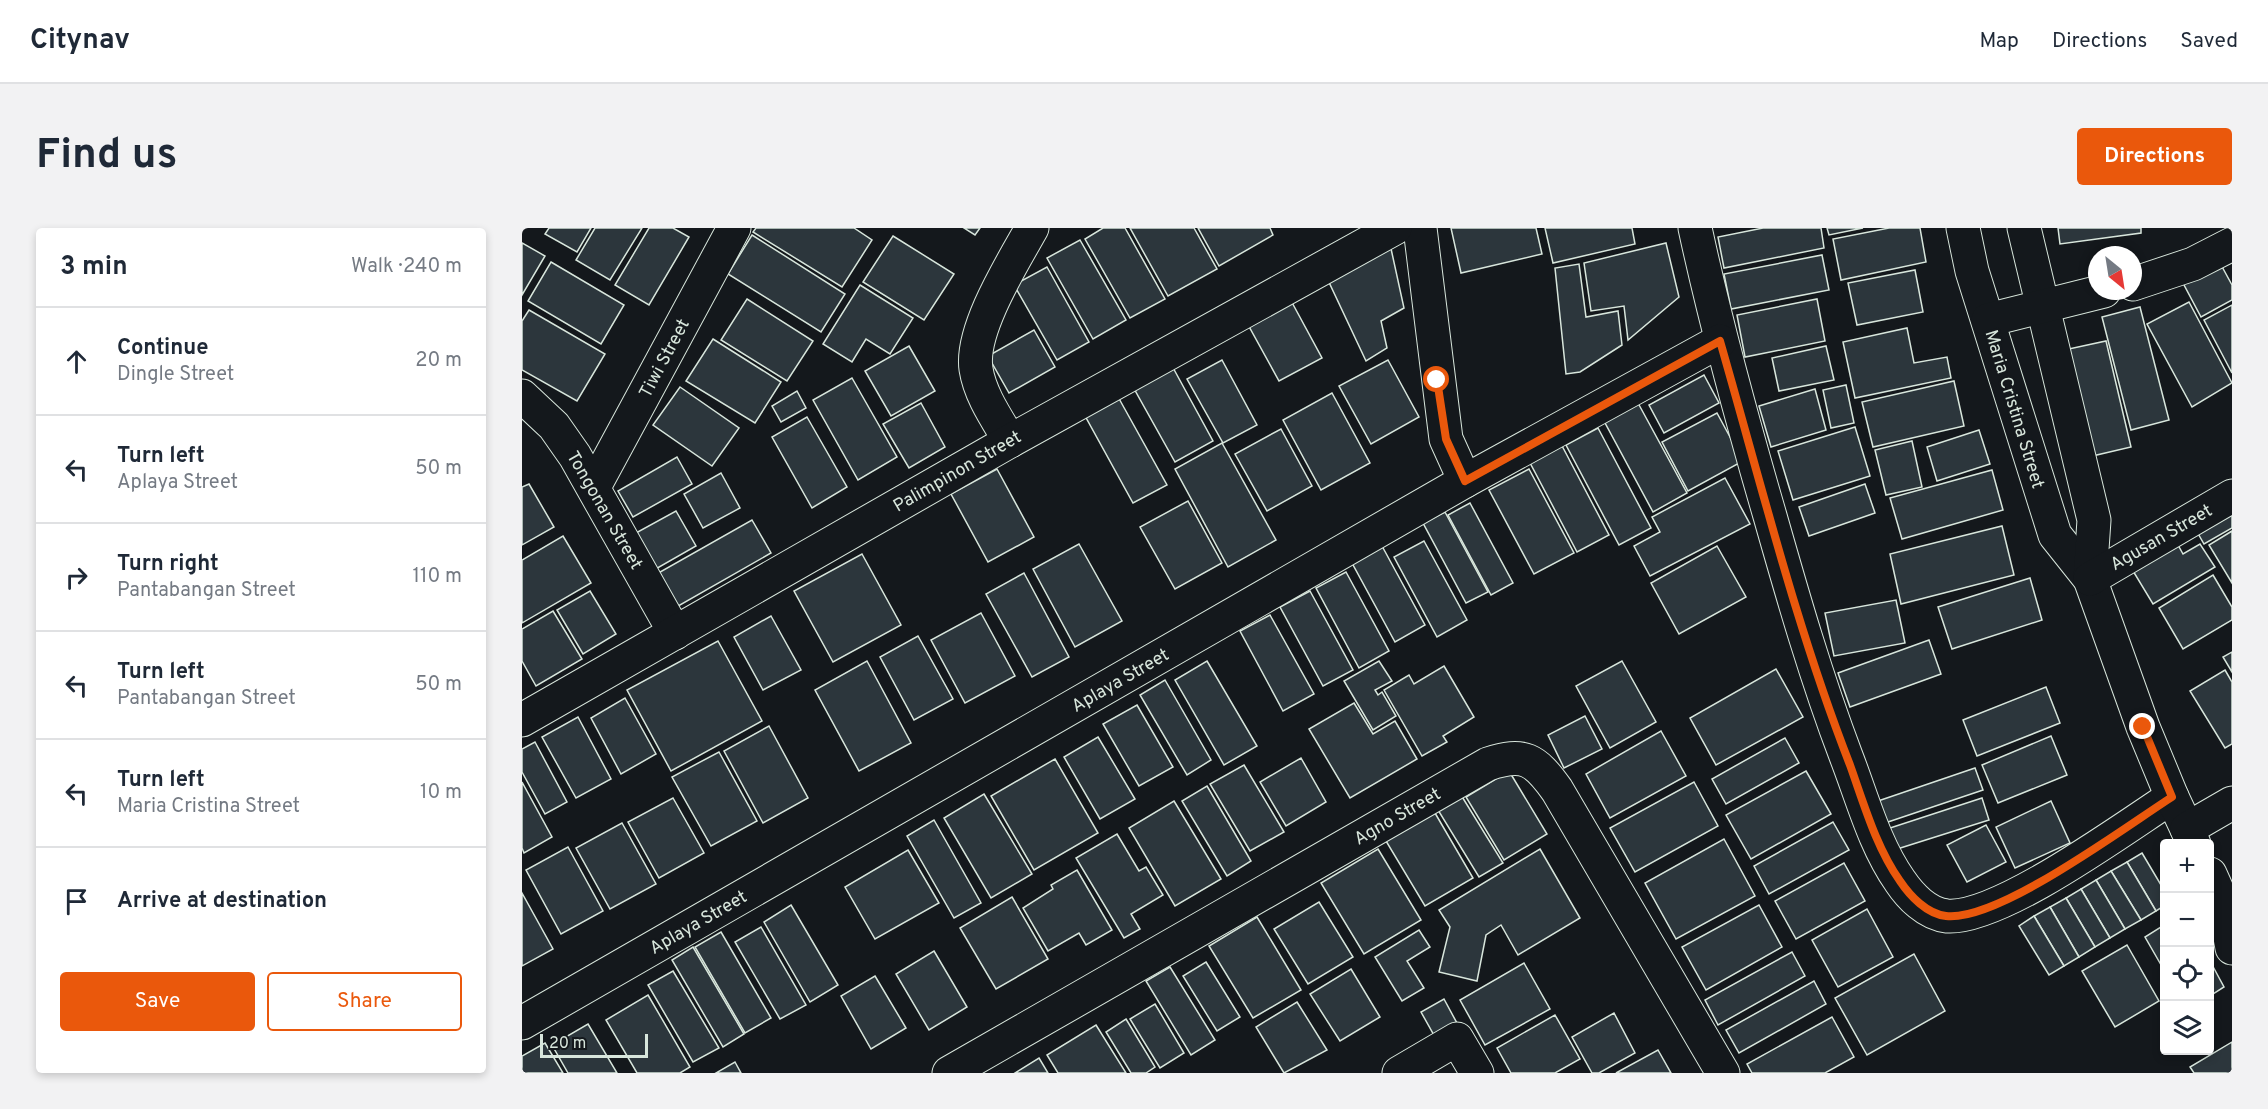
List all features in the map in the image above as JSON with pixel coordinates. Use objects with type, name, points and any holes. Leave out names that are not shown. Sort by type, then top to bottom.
[{"type":"street","name":"Tiwi Street","points":[[594,487],[734,228]]},
{"type":"street","points":[[1010,441],[989,404],[976,368],[981,330],[1001,285],[1032,228]]},
{"type":"street","name":"Palimpinon Street","points":[[522,720],[1010,441],[1395,228]]},
{"type":"street","points":[[1420,228],[1446,439],[1465,481]]},
{"type":"street","points":[[1695,228],[1720,341],[1826,705],[1881,848],[1900,881],[1922,906],[1945,916],[1972,914],[2010,898],[2172,797]]},
{"type":"street","name":"Maria Cristina Street","points":[[1963,228],[1972,272],[2055,535],[2090,579],[2122,672],[2172,797],[2191,836]]},
{"type":"street","name":"Maria Cristina Street","points":[[2024,228],[2094,520],[2090,579]]},
{"type":"street","points":[[2142,281],[2193,264],[2232,244]]},
{"type":"street","points":[[1988,320],[2088,295]]},
{"type":"street","name":"Aplaya Street","points":[[522,1023],[1465,481],[1720,341]]},
{"type":"street","name":"Tongonan Street","points":[[522,396],[554,426],[594,487],[675,633]]},
{"type":"street","name":"Agusan Street","points":[[2090,579],[2232,496]]},
{"type":"street","name":"Agno Street","points":[[949,1073],[1488,764],[1507,758],[1522,758],[1534,763],[1557,790],[1723,1073]]},
{"type":"street","points":[[2191,836],[2232,803]]},
{"type":"street","points":[[2214,882],[2228,908],[2232,948]]},
{"type":"street","points":[[1399,1073],[1457,1039],[1477,1073]]},
{"type":"building","points":[[549,228],[591,228],[577,252],[545,234]]},
{"type":"building","points":[[595,228],[642,228],[610,280],[576,260]]},
{"type":"building","points":[[649,228],[673,228],[689,237],[649,305],[615,285]]},
{"type":"building","points":[[756,228],[854,228],[872,240],[842,287],[753,232]]},
{"type":"building","points":[[964,228],[980,228],[975,235]]},
{"type":"building","points":[[1103,228],[1125,228],[1165,299],[1130,318],[1085,239]]},
{"type":"building","points":[[1130,228],[1194,228],[1217,269],[1168,296]]},
{"type":"building","points":[[1198,228],[1270,228],[1273,235],[1219,266]]},
{"type":"building","points":[[1451,228],[1536,228],[1542,254],[1461,273]]},
{"type":"building","points":[[1545,228],[1632,228],[1635,244],[1553,263]]},
{"type":"building","points":[[1763,228],[1821,228],[1824,248],[1724,268],[1718,237]]},
{"type":"building","points":[[1827,228],[1863,228],[1829,235]]},
{"type":"building","points":[[1889,228],[1920,228],[1926,262],[1841,280],[1833,239]]},
{"type":"building","points":[[2058,228],[2141,228],[2141,233],[2060,244]]},
{"type":"building","points":[[752,235],[845,294],[821,332],[728,274]]},
{"type":"building","points":[[893,236],[954,274],[924,320],[863,282]]},
{"type":"building","points":[[1080,240],[1126,320],[1093,339],[1047,258]]},
{"type":"building","points":[[522,243],[545,256],[522,295]]},
{"type":"building","points":[[1666,243],[1679,297],[1628,340],[1624,306],[1591,311],[1584,263]]},
{"type":"building","points":[[1390,244],[1404,308],[1381,321],[1387,348],[1366,361],[1327,278]]},
{"type":"building","points":[[1822,255],[1829,290],[1731,309],[1724,274]]},
{"type":"building","points":[[551,262],[624,305],[601,344],[528,301]]},
{"type":"building","points":[[2220,263],[2232,285],[2232,300],[2201,317],[2183,283]]},
{"type":"building","points":[[1579,264],[1586,317],[1618,311],[1622,345],[1580,372],[1566,374],[1555,268]]},
{"type":"building","points":[[1047,267],[1089,342],[1057,360],[1014,285]]},
{"type":"building","points":[[1915,270],[1923,312],[1857,325],[1848,283]]},
{"type":"building","points":[[860,285],[913,318],[890,354],[866,339],[852,362],[823,344]]},
{"type":"building","points":[[1289,297],[1322,358],[1279,381],[1246,321]]},
{"type":"building","points":[[747,299],[813,341],[787,381],[721,340]]},
{"type":"building","points":[[1817,299],[1825,341],[1745,357],[1737,315]]},
{"type":"building","points":[[2189,302],[2232,383],[2192,407],[2147,324]]},
{"type":"building","points":[[2232,305],[2232,373],[2204,320]]},
{"type":"building","points":[[2140,307],[2169,420],[2131,430],[2102,317]]},
{"type":"building","points":[[529,310],[605,354],[577,401],[522,370],[522,321]]},
{"type":"building","points":[[1907,328],[1914,363],[1947,357],[1951,378],[1855,398],[1843,342]]},
{"type":"building","points":[[1034,330],[1055,367],[1009,393],[988,356]]},
{"type":"building","points":[[713,339],[781,382],[755,423],[686,381]]},
{"type":"building","points":[[2106,341],[2131,447],[2088,457],[2064,350]]},
{"type":"building","points":[[909,346],[935,391],[891,416],[865,371]]},
{"type":"building","points":[[1826,346],[1834,380],[1779,391],[1772,358]]},
{"type":"building","points":[[1222,360],[1257,425],[1223,443],[1187,379]]},
{"type":"building","points":[[1388,360],[1419,417],[1371,444],[1339,386]]},
{"type":"building","points":[[1171,364],[1213,441],[1175,462],[1132,385]]},
{"type":"building","points":[[1704,375],[1719,403],[1664,433],[1649,405]]},
{"type":"building","points":[[852,378],[897,457],[858,480],[813,400]]},
{"type":"building","points":[[1954,381],[1964,426],[1873,447],[1862,402]]},
{"type":"building","points":[[1846,385],[1854,423],[1831,428],[1823,390]]},
{"type":"building","points":[[680,387],[739,428],[712,466],[653,425]]},
{"type":"building","points":[[1815,389],[1826,430],[1771,447],[1759,406]]},
{"type":"building","points":[[797,391],[806,408],[781,422],[772,406]]},
{"type":"building","points":[[1332,393],[1370,463],[1321,490],[1283,420]]},
{"type":"building","points":[[1117,395],[1167,485],[1133,503],[1084,414]]},
{"type":"building","points":[[921,403],[945,447],[909,468],[883,424]]},
{"type":"building","points":[[1638,403],[1687,493],[1653,512],[1604,421]]},
{"type":"building","points":[[1717,413],[1743,461],[1688,491],[1662,442]]},
{"type":"building","points":[[807,417],[847,487],[812,508],[772,437]]},
{"type":"building","points":[[1855,427],[1870,476],[1793,500],[1778,451]]},
{"type":"building","points":[[1598,428],[1651,528],[1619,545],[1566,445]]},
{"type":"building","points":[[1281,429],[1312,486],[1267,511],[1235,454]]},
{"type":"building","points":[[1979,430],[1990,464],[1937,481],[1927,447]]},
{"type":"building","points":[[1912,441],[1922,487],[1886,495],[1875,450]]},
{"type":"building","points":[[1560,442],[1609,535],[1577,552],[1528,459]]},
{"type":"building","points":[[1222,443],[1276,540],[1228,567],[1175,469]]},
{"type":"building","points":[[677,457],[692,484],[633,517],[618,491]]},
{"type":"building","points":[[997,469],[1034,537],[988,562],[951,494]]},
{"type":"building","points":[[1529,469],[1574,553],[1534,574],[1489,490]]},
{"type":"building","points":[[1992,470],[2003,510],[1902,539],[1890,498]]},
{"type":"building","points":[[721,473],[740,508],[703,528],[684,494]]},
{"type":"building","points":[[1725,478],[1750,524],[1650,576],[1634,546],[1660,532],[1652,517]]},
{"type":"building","points":[[529,484],[554,527],[522,545],[522,487]]},
{"type":"building","points":[[1865,484],[1875,513],[1809,536],[1799,507]]},
{"type":"building","points":[[2232,500],[2232,528],[2204,544],[2192,523]]},
{"type":"building","points":[[1188,501],[1222,563],[1175,589],[1140,527]]},
{"type":"building","points":[[1470,503],[1513,583],[1491,595],[1448,515]]},
{"type":"building","points":[[676,511],[696,546],[654,570],[634,534]]},
{"type":"building","points":[[1445,512],[1488,592],[1466,603],[1423,523]]},
{"type":"building","points":[[752,520],[771,553],[673,609],[653,576]]},
{"type":"building","points":[[2002,526],[2014,575],[1901,604],[1890,554]]},
{"type":"building","points":[[2232,531],[2232,583],[2209,545]]},
{"type":"building","points":[[2172,534],[2183,554],[2200,544],[2215,567],[2153,604],[2127,561]]},
{"type":"building","points":[[563,536],[591,583],[522,623],[522,560]]},
{"type":"building","points":[[1424,541],[1467,620],[1437,637],[1394,557]]},
{"type":"building","points":[[1079,544],[1122,621],[1075,647],[1033,569]]},
{"type":"building","points":[[1382,546],[1425,625],[1395,642],[1352,563]]},
{"type":"building","points":[[1717,546],[1746,597],[1679,634],[1651,583]]},
{"type":"building","points":[[862,554],[901,625],[833,662],[794,591]]},
{"type":"building","points":[[1346,572],[1389,651],[1359,668],[1316,588]]},
{"type":"building","points":[[1024,573],[1069,657],[1032,677],[986,594]]},
{"type":"building","points":[[2213,575],[2232,607],[2232,620],[2183,649],[2159,608]]},
{"type":"building","points":[[2030,578],[2042,620],[1952,649],[1938,607]]},
{"type":"building","points":[[590,591],[616,634],[583,654],[557,610]]},
{"type":"building","points":[[1310,591],[1353,670],[1323,686],[1280,607]]},
{"type":"building","points":[[1896,600],[1905,643],[1834,656],[1825,613]]},
{"type":"building","points":[[553,611],[582,659],[536,686],[522,661],[522,629]]},
{"type":"building","points":[[981,613],[1015,676],[965,703],[931,640]]},
{"type":"building","points":[[1270,615],[1314,694],[1283,711],[1240,631]]},
{"type":"building","points":[[771,616],[801,670],[763,690],[734,637]]},
{"type":"building","points":[[918,636],[953,699],[914,720],[880,657]]},
{"type":"building","points":[[1929,640],[1941,674],[1850,707],[1838,673]]},
{"type":"building","points":[[718,641],[762,721],[671,771],[627,690]]},
{"type":"building","points":[[2232,652],[2232,672],[2223,657]]},
{"type":"building","points":[[867,661],[911,743],[859,771],[815,690]]},
{"type":"building","points":[[1207,661],[1257,746],[1224,765],[1175,680]]},
{"type":"building","points":[[1379,661],[1392,681],[1375,690],[1378,695],[1382,692],[1396,716],[1373,730],[1344,681]]},
{"type":"building","points":[[1622,661],[1656,722],[1610,748],[1576,686]]},
{"type":"building","points":[[1444,666],[1474,717],[1443,736],[1447,742],[1422,756],[1384,690],[1409,675],[1414,684]]},
{"type":"building","points":[[1776,669],[1803,717],[1716,765],[1690,718]]},
{"type":"building","points":[[2225,670],[2232,682],[2232,744],[2225,748],[2190,691]]},
{"type":"building","points":[[1165,680],[1211,760],[1187,775],[1140,695]]},
{"type":"building","points":[[2046,687],[2060,723],[1977,756],[1963,720]]},
{"type":"building","points":[[625,698],[656,754],[621,774],[591,718]]},
{"type":"building","points":[[1354,703],[1373,734],[1395,721],[1417,759],[1350,798],[1309,729]]},
{"type":"building","points":[[1137,705],[1173,767],[1139,786],[1103,724]]},
{"type":"building","points":[[1585,716],[1602,749],[1564,768],[1548,735]]},
{"type":"building","points":[[578,717],[611,779],[576,798],[542,737]]},
{"type":"building","points":[[769,726],[808,798],[763,823],[724,751]]},
{"type":"building","points":[[1661,731],[1686,776],[1610,818],[1586,774]]},
{"type":"building","points":[[2051,736],[2067,775],[1998,803],[1982,765]]},
{"type":"building","points":[[1098,737],[1135,799],[1100,819],[1064,757]]},
{"type":"building","points":[[1785,738],[1799,763],[1726,804],[1712,779]]},
{"type":"building","points":[[535,742],[567,802],[545,814],[522,772],[522,749]]},
{"type":"building","points":[[719,752],[757,821],[711,846],[672,777]]},
{"type":"building","points":[[1301,758],[1326,802],[1286,826],[1260,782]]},
{"type":"building","points":[[1055,759],[1098,833],[1034,870],[991,796]]},
{"type":"building","points":[[1244,765],[1284,832],[1250,851],[1210,784]]},
{"type":"building","points":[[1975,768],[1983,790],[1885,823],[1878,801]]},
{"type":"building","points":[[1509,771],[1547,834],[1504,860],[1466,797]]},
{"type":"building","points":[[1806,771],[1831,814],[1751,859],[1726,815]]},
{"type":"building","points":[[522,782],[552,837],[524,853],[522,848]]},
{"type":"building","points":[[1694,782],[1718,826],[1635,872],[1610,828]]},
{"type":"building","points":[[1207,786],[1251,861],[1227,876],[1182,801]]},
{"type":"building","points":[[984,794],[1032,874],[991,898],[944,818]]},
{"type":"building","points":[[1461,795],[1503,863],[1479,877],[1438,810]]},
{"type":"building","points":[[673,798],[704,853],[659,878],[628,822]]},
{"type":"building","points":[[1982,798],[1989,820],[1894,850],[1887,829]]},
{"type":"building","points":[[1174,801],[1221,879],[1175,906],[1129,828]]},
{"type":"building","points":[[2051,801],[2070,843],[2015,868],[1996,827]]},
{"type":"building","points":[[1435,813],[1473,878],[1425,906],[1386,841]]},
{"type":"building","points":[[934,820],[981,903],[954,918],[907,836]]},
{"type":"building","points":[[1833,822],[1849,850],[1769,894],[1754,866]]},
{"type":"building","points":[[622,823],[656,884],[610,909],[576,848]]},
{"type":"building","points":[[1986,825],[2006,862],[1967,882],[1947,845]]},
{"type":"building","points":[[1117,834],[1139,871],[1146,867],[1163,895],[1131,914],[1140,929],[1124,938],[1076,858]]},
{"type":"building","points":[[1724,839],[1755,896],[1676,939],[1645,883]]},
{"type":"building","points":[[568,847],[603,911],[561,934],[526,870]]},
{"type":"building","points":[[1378,849],[1421,920],[1364,954],[1321,883]]},
{"type":"building","points":[[1540,849],[1580,918],[1518,955],[1501,925],[1486,935],[1477,981],[1439,972],[1450,927],[1439,910]]},
{"type":"building","points":[[908,850],[939,903],[875,939],[845,887]]},
{"type":"building","points":[[2142,853],[2160,883],[2160,908],[2156,911],[2127,862]]},
{"type":"building","points":[[2127,862],[2156,911],[2141,920],[2111,871]]},
{"type":"building","points":[[1844,863],[1865,901],[1796,939],[1775,901]]},
{"type":"building","points":[[1077,870],[1112,930],[1086,945],[1079,933],[1048,951],[1023,908],[1053,889],[1051,885]]},
{"type":"building","points":[[2111,871],[2141,920],[2125,929],[2096,880]]},
{"type":"building","points":[[2096,880],[2125,929],[2110,938],[2081,889]]},
{"type":"building","points":[[2081,889],[2110,938],[2095,947],[2066,898]]},
{"type":"building","points":[[522,893],[553,949],[522,966]]},
{"type":"building","points":[[1012,897],[1048,959],[996,989],[960,928]]},
{"type":"building","points":[[2066,898],[2095,947],[2079,957],[2050,907]]},
{"type":"building","points":[[1319,902],[1353,957],[1308,984],[1274,929]]},
{"type":"building","points":[[791,905],[838,985],[810,1002],[764,922]]},
{"type":"building","points":[[1759,905],[1782,947],[1706,990],[1682,947]]},
{"type":"building","points":[[2050,907],[2079,957],[2064,966],[2034,916]]},
{"type":"building","points":[[1867,909],[1893,957],[1838,987],[1812,940]]},
{"type":"building","points":[[2034,916],[2064,966],[2049,975],[2019,926]]},
{"type":"building","points":[[1257,917],[1301,990],[1253,1018],[1209,946]]},
{"type":"building","points":[[761,927],[806,1005],[780,1019],[735,942]]},
{"type":"building","points":[[2160,928],[2160,963],[2145,937]]},
{"type":"building","points":[[1419,930],[1430,947],[1407,961],[1424,988],[1402,1001],[1375,957]]},
{"type":"building","points":[[721,932],[771,1018],[745,1033],[695,947]]},
{"type":"building","points":[[2127,945],[2159,1001],[2115,1027],[2082,971]]},
{"type":"building","points":[[693,947],[744,1034],[723,1047],[672,960]]},
{"type":"building","points":[[934,951],[967,1007],[929,1030],[896,974]]},
{"type":"building","points":[[1792,952],[1805,976],[1718,1025],[1705,1000]]},
{"type":"building","points":[[1914,954],[1945,1011],[1867,1055],[1835,998]]},
{"type":"building","points":[[1206,962],[1240,1017],[1217,1031],[1183,976]]},
{"type":"building","points":[[1524,963],[1550,1009],[1485,1045],[1460,1000]]},
{"type":"building","points":[[1170,967],[1215,1040],[1191,1055],[1146,981]]},
{"type":"building","points":[[2214,968],[2224,987],[2214,993]]},
{"type":"building","points":[[1351,969],[1380,1017],[1340,1041],[1310,994]]},
{"type":"building","points":[[673,971],[719,1048],[693,1062],[648,985]]},
{"type":"building","points":[[875,976],[906,1028],[871,1049],[841,996]]},
{"type":"building","points":[[1814,981],[1826,1004],[1739,1053],[1726,1030]]},
{"type":"building","points":[[648,995],[690,1067],[680,1073],[637,1073],[606,1020]]},
{"type":"building","points":[[1444,999],[1458,1025],[1435,1037],[1421,1012]]},
{"type":"building","points":[[1297,1002],[1327,1050],[1284,1073],[1256,1027]]},
{"type":"building","points":[[1155,1004],[1184,1053],[1160,1068],[1130,1019]]},
{"type":"building","points":[[1614,1013],[1635,1053],[1599,1073],[1592,1073],[1572,1037]]},
{"type":"building","points":[[1555,1015],[1580,1059],[1555,1073],[1511,1073],[1497,1048]]},
{"type":"building","points":[[1832,1017],[1854,1057],[1825,1073],[1752,1073],[1747,1064]]},
{"type":"building","points":[[1126,1019],[1155,1067],[1146,1073],[1131,1073],[1106,1032]]},
{"type":"building","points":[[588,1024],[617,1073],[568,1073],[552,1045]]},
{"type":"building","points":[[1096,1025],[1126,1073],[1058,1073],[1047,1055]]},
{"type":"building","points":[[2232,1042],[2232,1073],[2194,1073],[2190,1067],[2214,1055],[2214,1053]]},
{"type":"building","points":[[545,1043],[563,1073],[522,1073],[522,1056]]},
{"type":"building","points":[[1658,1050],[1671,1073],[1616,1073]]},
{"type":"building","points":[[1039,1058],[1048,1073],[1015,1073]]},
{"type":"building","points":[[735,1062],[741,1073],[716,1073]]},
{"type":"route","points":[[1437,380],[1446,439],[1465,481],[1720,341],[1826,705],[1881,848],[1900,881],[1922,906],[1945,916],[1972,914],[2010,898],[2172,797],[2143,727]]}]
